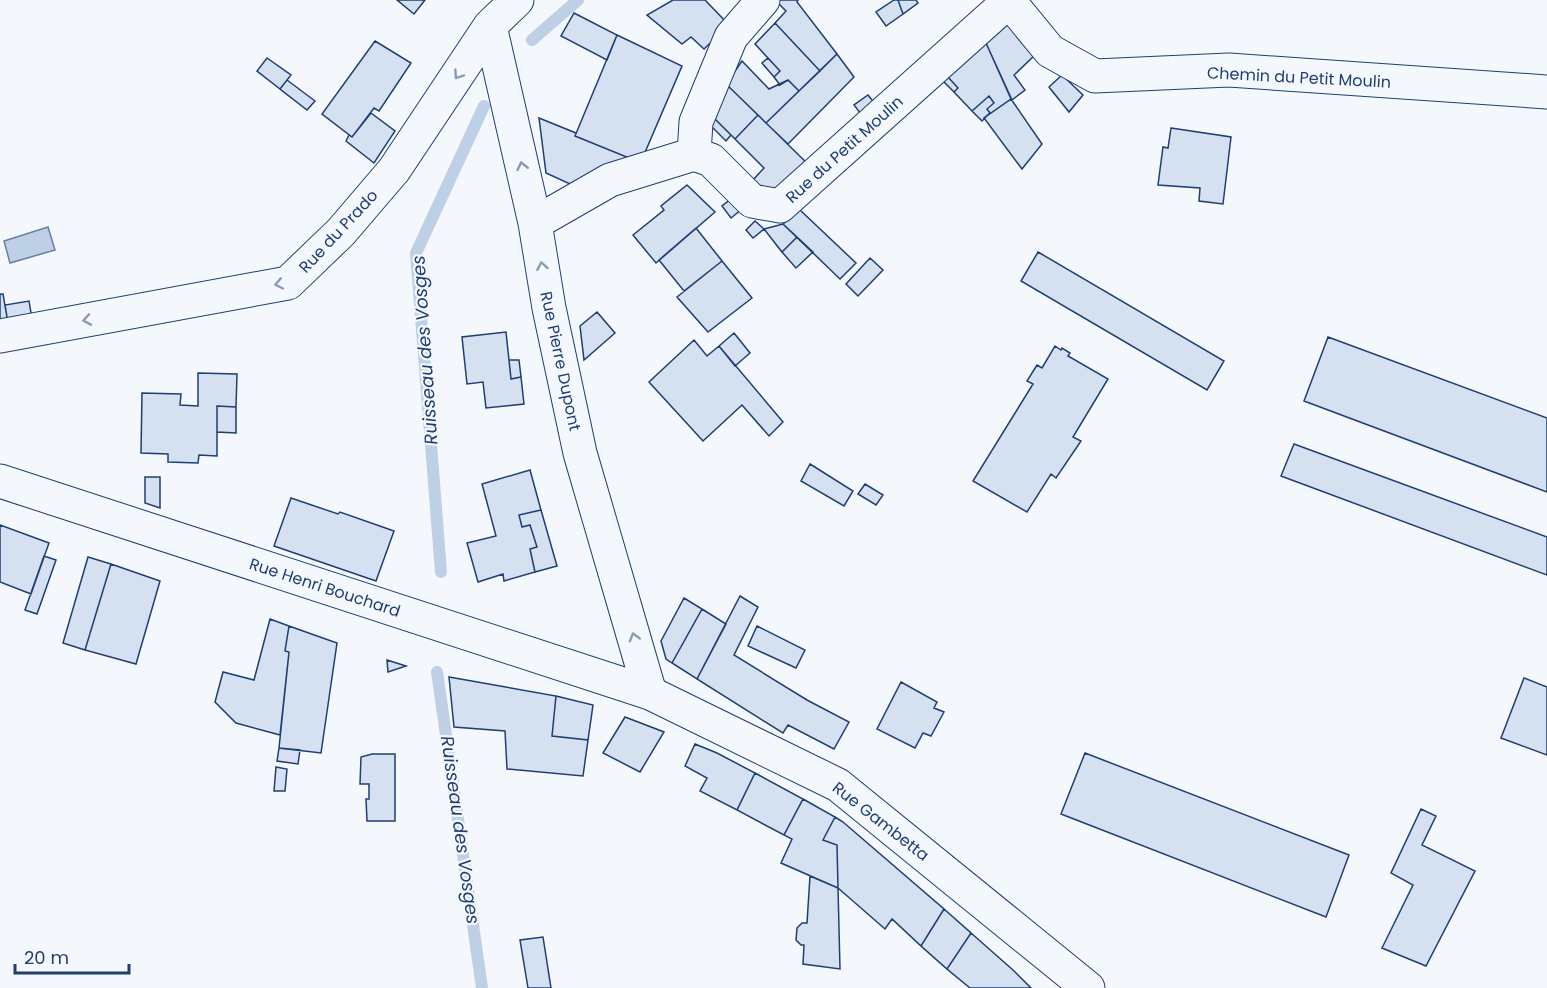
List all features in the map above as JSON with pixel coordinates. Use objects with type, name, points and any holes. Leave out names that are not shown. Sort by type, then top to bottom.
[{"type":"street","name":"Rue du Prado","points":[[0,336],[288,283],[341,232],[394,170],[490,26],[518,0]]},
{"type":"street","points":[[535,224],[610,180],[694,154],[696,122],[731,37],[763,0]]},
{"type":"street","name":"Rue du Petit Moulin","points":[[694,154],[711,160],[752,201],[780,206],[1009,1]]},
{"type":"street","name":"Chemin du Petit Moulin","points":[[1009,1],[1050,51],[1095,76],[1229,70],[1547,92]]},
{"type":"street","name":"Rue Pierre Dupont","points":[[490,26],[535,224],[549,308],[580,453],[650,693]]},
{"type":"street","name":"Rue Henri Bouchard","points":[[0,481],[650,693]]},
{"type":"street","name":"Rue Gambetta","points":[[650,693],[838,785],[1088,988]]},
{"type":"water","points":[[48,227],[55,250],[10,263],[4,241]]},
{"type":"building","points":[[397,0],[425,0],[414,14]]},
{"type":"building","points":[[673,0],[705,0],[729,25],[704,49],[691,37],[682,44],[647,15]]},
{"type":"building","points":[[775,0],[798,0],[797,2],[837,54],[820,71],[775,23],[786,11]]},
{"type":"building","points":[[894,0],[898,0],[903,14],[886,26],[876,12]]},
{"type":"building","points":[[898,0],[916,0],[918,3],[903,14]]},
{"type":"building","points":[[574,13],[617,35],[607,60],[561,36]]},
{"type":"building","points":[[1008,19],[1034,56],[1014,75],[1025,90],[1012,100],[986,43]]},
{"type":"building","points":[[775,23],[820,71],[799,91],[788,80],[780,85],[774,77],[780,71],[755,44]]},
{"type":"building","points":[[617,35],[682,66],[643,157],[629,158],[575,136]]},
{"type":"building","points":[[375,41],[411,63],[379,111],[374,108],[352,137],[322,114]]},
{"type":"building","points":[[986,43],[1011,99],[984,118],[990,113],[987,109],[994,103],[989,96],[972,111],[954,92],[958,88],[948,77]]},
{"type":"building","points":[[837,54],[854,77],[788,144],[766,123]]},
{"type":"building","points":[[267,58],[291,75],[280,89],[257,71]]},
{"type":"building","points":[[768,58],[780,71],[774,77],[762,63]]},
{"type":"building","points":[[742,61],[769,89],[788,80],[799,91],[766,123],[726,84]]},
{"type":"building","points":[[1062,75],[1083,95],[1069,112],[1049,87]]},
{"type":"building","points":[[948,77],[958,88],[954,92],[943,81]]},
{"type":"building","points":[[287,80],[315,101],[307,110],[280,89]]},
{"type":"building","points":[[726,84],[758,115],[735,139],[710,114]]},
{"type":"building","points":[[868,95],[880,110],[867,122],[854,105]]},
{"type":"building","points":[[989,96],[994,103],[987,109],[990,113],[982,121],[972,111]]},
{"type":"building","points":[[1011,99],[1042,144],[1022,169],[984,118]]},
{"type":"building","points":[[371,113],[395,131],[374,163],[346,141],[349,135],[352,137]]},
{"type":"building","points":[[710,114],[731,135],[726,141],[705,120]]},
{"type":"building","points":[[758,115],[815,171],[767,194],[753,180],[764,168],[735,139]]},
{"type":"building","points":[[539,118],[576,133],[575,136],[629,158],[643,157],[570,184],[546,173]]},
{"type":"building","points":[[1171,128],[1231,137],[1223,204],[1199,201],[1200,188],[1158,185],[1163,147],[1168,148]]},
{"type":"building","points":[[687,185],[715,212],[656,263],[633,235],[664,210],[661,206]]},
{"type":"building","points":[[731,199],[742,209],[731,218],[722,206]]},
{"type":"building","points":[[800,210],[856,263],[840,279],[783,224]]},
{"type":"building","points":[[755,221],[764,229],[753,238],[746,230]]},
{"type":"building","points":[[783,224],[797,237],[782,252],[764,229]]},
{"type":"building","points":[[696,228],[722,261],[684,291],[659,260]]},
{"type":"building","points":[[797,237],[813,252],[796,268],[782,252]]},
{"type":"building","points":[[1038,252],[1224,361],[1207,390],[1021,281]]},
{"type":"building","points":[[870,258],[883,270],[858,296],[846,284]]},
{"type":"building","points":[[722,261],[752,298],[708,332],[677,297]]},
{"type":"building","points":[[0,294],[3,294],[8,323],[0,324]]},
{"type":"building","points":[[29,301],[32,319],[8,323],[5,305]]},
{"type":"building","points":[[597,312],[615,333],[584,360],[580,326]]},
{"type":"building","points":[[506,332],[511,379],[521,377],[524,404],[486,408],[483,382],[467,384],[462,337]]},
{"type":"building","points":[[734,333],[750,353],[735,366],[719,346]]},
{"type":"building","points":[[1328,337],[1547,418],[1547,492],[1304,401]]},
{"type":"building","points":[[694,340],[707,356],[719,346],[783,422],[769,436],[742,405],[703,441],[649,382]]},
{"type":"building","points":[[1055,346],[1061,350],[1062,348],[1070,353],[1068,356],[1108,379],[1073,437],[1081,441],[1056,478],[1051,474],[1027,512],[973,481],[1033,384],[1027,381],[1037,365],[1042,368]]},
{"type":"building","points":[[509,360],[519,360],[521,377],[511,379]]},
{"type":"building","points":[[198,373],[237,374],[236,407],[217,406],[217,456],[199,455],[198,463],[168,462],[168,454],[141,453],[142,393],[181,394],[180,405],[198,406]]},
{"type":"building","points":[[217,406],[236,407],[236,433],[217,432]]},
{"type":"building","points":[[1294,444],[1547,537],[1547,575],[1281,476]]},
{"type":"building","points":[[810,464],[853,491],[844,506],[801,481]]},
{"type":"building","points":[[530,470],[541,510],[519,515],[522,527],[530,525],[537,547],[530,549],[535,572],[504,581],[503,574],[478,582],[467,543],[496,536],[482,484]]},
{"type":"building","points":[[145,477],[160,477],[160,508],[145,503]]},
{"type":"building","points":[[865,484],[883,495],[876,505],[858,494]]},
{"type":"building","points":[[291,498],[394,531],[376,581],[274,546]]},
{"type":"building","points":[[541,510],[557,566],[535,572],[530,549],[537,547],[530,525],[522,527],[519,515]]},
{"type":"building","points":[[0,525],[49,543],[31,594],[0,582]]},
{"type":"building","points":[[44,556],[56,560],[37,614],[25,610]]},
{"type":"building","points":[[88,557],[111,564],[85,650],[63,643]]},
{"type":"building","points":[[111,564],[160,581],[136,664],[85,650]]},
{"type":"building","points":[[740,596],[758,607],[734,655],[807,700],[849,722],[834,749],[788,725],[783,733],[697,679]]},
{"type":"building","points":[[684,598],[702,609],[672,663],[666,659],[661,641]]},
{"type":"building","points":[[702,609],[726,624],[697,679],[672,663]]},
{"type":"building","points":[[270,619],[289,626],[285,651],[289,652],[280,735],[236,723],[215,702],[223,672],[254,680]]},
{"type":"building","points":[[289,626],[337,643],[321,753],[279,748],[289,652],[285,651]]},
{"type":"building","points":[[757,626],[805,650],[796,668],[748,646]]},
{"type":"building","points":[[387,660],[406,666],[388,672]]},
{"type":"building","points":[[449,677],[556,696],[552,736],[588,740],[583,776],[507,769],[505,731],[454,727]]},
{"type":"building","points":[[1524,678],[1547,687],[1547,755],[1501,738]]},
{"type":"building","points":[[901,682],[937,702],[934,708],[944,712],[931,736],[923,733],[915,748],[877,729]]},
{"type":"building","points":[[556,696],[593,705],[588,740],[552,736]]},
{"type":"building","points":[[625,717],[664,732],[640,772],[603,753]]},
{"type":"building","points":[[695,744],[755,773],[737,810],[700,791],[707,778],[685,766]]},
{"type":"building","points":[[279,748],[300,750],[298,764],[277,761]]},
{"type":"building","points":[[1085,753],[1349,855],[1326,917],[1061,814]]},
{"type":"building","points":[[372,754],[395,754],[395,821],[367,821],[366,799],[369,799],[369,784],[360,784],[361,757]]},
{"type":"building","points":[[276,767],[287,769],[285,791],[274,791]]},
{"type":"building","points":[[755,773],[803,799],[784,835],[737,810]]},
{"type":"building","points":[[803,799],[835,817],[823,840],[837,845],[838,888],[781,863],[792,839],[784,835]]},
{"type":"building","points":[[1421,809],[1436,816],[1422,845],[1475,871],[1426,966],[1382,948],[1413,885],[1391,873]]},
{"type":"building","points":[[835,817],[944,909],[921,946],[892,919],[885,929],[838,888],[837,845],[823,840]]},
{"type":"building","points":[[810,876],[838,888],[840,969],[803,964],[804,945],[796,940],[797,928],[802,923],[807,923]]},
{"type":"building","points":[[944,909],[971,933],[947,969],[921,946]]},
{"type":"building","points":[[971,933],[1031,988],[970,988],[947,969]]},
{"type":"building","points":[[543,937],[551,988],[528,988],[520,940]]},
{"type":"waterway","name":"Ruisseau des Vosges","points":[[532,40],[578,0]]},
{"type":"waterway","name":"Ruisseau des Vosges","points":[[441,572],[416,253],[484,106]]},
{"type":"waterway","name":"Ruisseau des Vosges","points":[[437,672],[482,988]]}]
